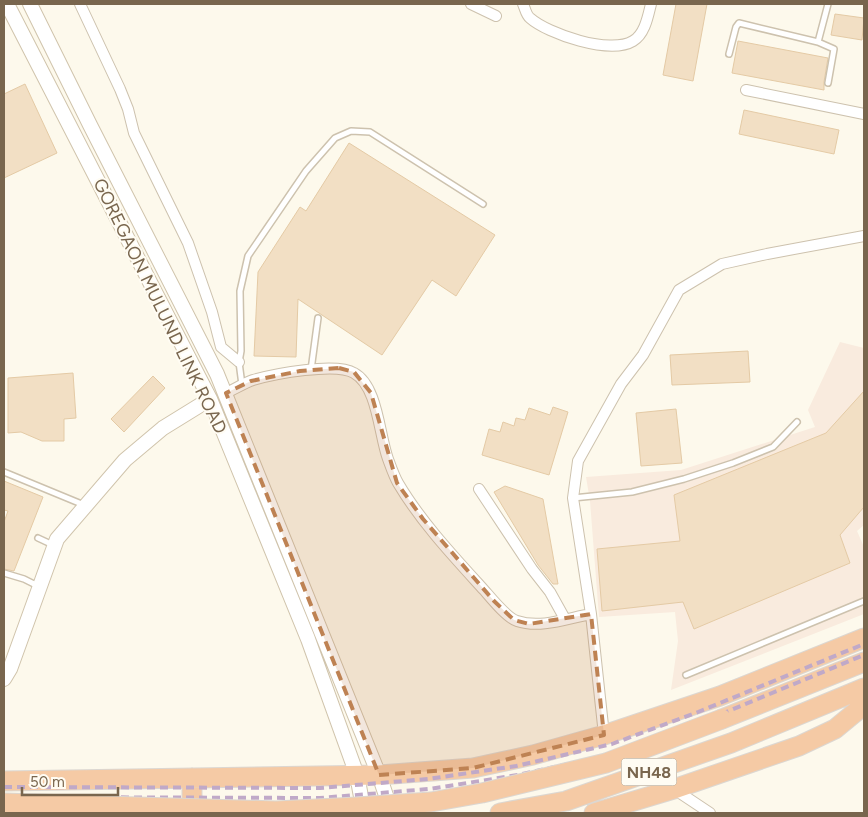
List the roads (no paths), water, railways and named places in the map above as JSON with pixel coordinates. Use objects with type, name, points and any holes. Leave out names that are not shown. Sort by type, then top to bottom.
[{"type":"highway","points":[[4,781],[379,775],[474,768],[533,755],[604,735],[720,696],[864,638]]},
{"type":"highway","name":"NH48","points":[[4,803],[276,811],[357,808],[430,802],[482,793],[606,763],[864,662]]},
{"type":"highway","name":"NH48","points":[[500,813],[566,801],[731,743],[864,688]]},
{"type":"highway","points":[[594,813],[800,746],[834,729],[864,705]]},
{"type":"highway","points":[[192,778],[192,813]]},
{"type":"main road","name":"GOREGAON MULUND LINK ROAD","points":[[30,4],[226,393],[379,775],[392,813]]},
{"type":"main road","name":"GOREGAON MULUND LINK ROAD","points":[[11,5],[210,399],[308,639],[357,775],[364,813]]},
{"type":"main road","points":[[4,679],[13,661],[57,539],[124,460],[163,428],[210,399]]},
{"type":"street","points":[[80,4],[125,102],[134,133],[188,243],[212,312],[221,347],[239,362]]},
{"type":"street","points":[[470,4],[496,16]]},
{"type":"street","points":[[523,4],[528,17],[548,30],[586,42],[614,46],[633,41],[644,29],[651,4]]},
{"type":"street","points":[[746,90],[864,114]]},
{"type":"street","points":[[604,735],[591,614],[573,498],[578,461],[620,384],[643,355],[679,290],[722,264],[864,236]]},
{"type":"street","points":[[226,393],[268,376],[339,368],[354,372],[366,382],[371,393],[387,457],[398,483],[423,519],[494,601],[514,620],[529,624],[544,624],[591,614]]},
{"type":"street","points":[[479,489],[532,569],[550,592],[565,619]]},
{"type":"street","points":[[674,788],[710,813]]},
{"type":"lane","points":[[818,42],[828,4]]},
{"type":"lane","points":[[730,54],[736,27],[740,23],[818,42],[834,49],[828,82]]},
{"type":"lane","points":[[242,385],[239,362],[241,351],[240,291],[248,256],[306,172],[335,138],[351,131],[370,132],[483,204]]},
{"type":"lane","points":[[310,370],[318,318]]},
{"type":"lane","points":[[573,498],[632,492],[684,479],[733,463],[773,447],[797,422]]},
{"type":"lane","points":[[4,472],[86,506]]},
{"type":"lane","points":[[38,538],[54,546]]},
{"type":"lane","points":[[4,573],[39,586]]},
{"type":"lane","points":[[686,675],[864,601]]},
{"type":"railway","points":[[4,787],[320,788],[428,779],[516,766],[612,744],[698,712],[864,644]]},
{"type":"railway","points":[[4,797],[320,798],[429,789],[518,775],[614,754],[702,722],[864,655]]}]
